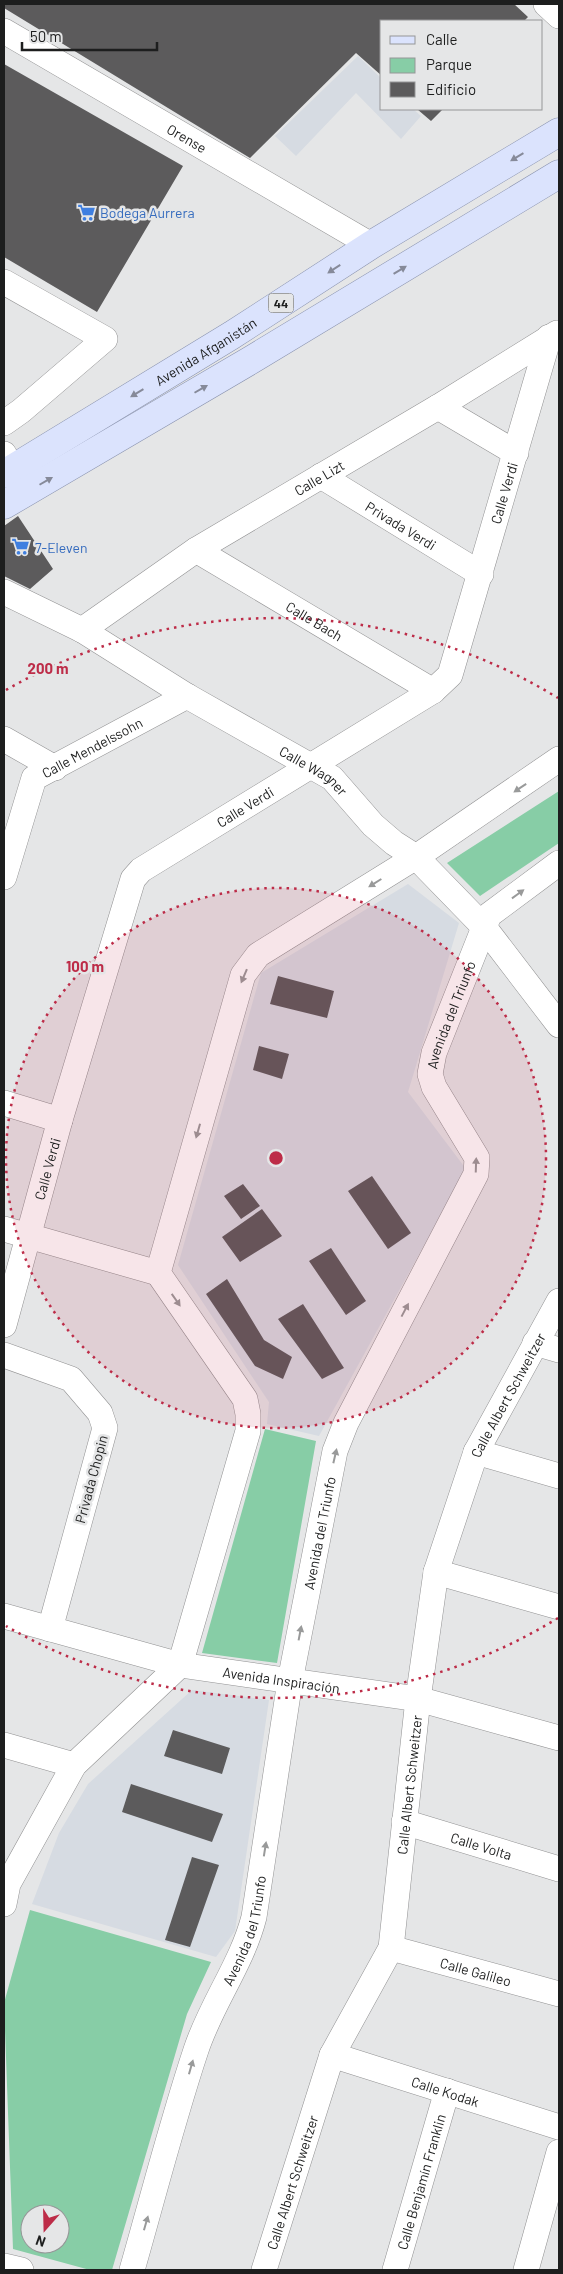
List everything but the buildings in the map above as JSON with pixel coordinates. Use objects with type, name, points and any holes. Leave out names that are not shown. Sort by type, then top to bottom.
[{"type":"main road","name":"Avenida Afganistán","points":[[7,466],[232,335],[371,245],[559,132]]},
{"type":"main road","name":"44","points":[[4,505],[242,365],[559,174]]},
{"type":"street","points":[[546,4],[559,16]]},
{"type":"street","name":"Orense","points":[[4,31],[371,245]]},
{"type":"street","points":[[4,282],[105,339],[21,411],[4,423]]},
{"type":"street","name":"Calle Lizt","points":[[82,630],[196,550],[438,407],[554,334]]},
{"type":"street","name":"Calle Verdi","points":[[4,1324],[60,1120],[133,879],[141,870],[433,691],[450,675],[516,453],[554,334]]},
{"type":"street","points":[[438,407],[516,453]]},
{"type":"street","name":"Privada Verdi","points":[[321,476],[481,574]]},
{"type":"street","name":"Calle Bach","points":[[196,550],[433,691]]},
{"type":"street","name":"Calle Wagner","points":[[4,592],[82,630],[186,696],[332,778],[373,825],[394,843],[416,857],[484,927],[559,1025]]},
{"type":"street","name":"Calle Mendelssohn","points":[[4,876],[34,778],[186,696]]},
{"type":"street","points":[[4,738],[55,768]]},
{"type":"street","points":[[158,1273],[243,976],[250,963],[258,955],[416,857],[559,759]]},
{"type":"street","name":"Avenida del Triunfo","points":[[132,2270],[196,2049],[212,2008],[249,1937],[253,1924],[290,1681],[336,1451],[346,1423],[476,1174],[477,1158],[434,1087],[430,1074],[434,1053],[489,914],[559,863]]},
{"type":"street","points":[[4,1103],[60,1120]]},
{"type":"street","points":[[4,1229],[158,1273],[244,1400],[248,1414],[248,1431],[180,1665],[74,1765],[5,1890]]},
{"type":"street","name":"Calle Albert Schweitzer","points":[[264,2270],[332,2055],[391,1948],[418,1699],[436,1572],[476,1452],[559,1301]]},
{"type":"street","points":[[535,1343],[559,1350]]},
{"type":"street","name":"Privada Chopin","points":[[4,1355],[71,1378],[100,1413],[104,1428],[50,1630]]},
{"type":"street","points":[[476,1452],[559,1476]]},
{"type":"street","points":[[436,1572],[559,1607]]},
{"type":"street","name":"Avenida Inspiración","points":[[4,1616],[180,1665],[418,1699],[559,1738]]},
{"type":"street","points":[[4,1745],[74,1765]]},
{"type":"street","name":"Calle Volta","points":[[404,1822],[559,1869]]},
{"type":"street","name":"Calle Galileo","points":[[391,1948],[559,1994]]},
{"type":"street","name":"Calle Kodak","points":[[332,2055],[559,2127]]},
{"type":"street","name":"Calle Benjamín Franklin","points":[[395,2270],[447,2091]]},
{"type":"street","points":[[526,2270],[559,2152]]},
{"type":"street","points":[[4,2266],[21,2270]]},
{"type":"shaded area","points":[[358,56],[380,77],[380,110],[414,110],[421,116],[401,139],[356,93],[296,156],[275,136]]},
{"type":"shaded area","points":[[408,884],[459,923],[408,1092],[466,1169],[319,1436],[267,1424],[269,1402],[178,1265],[261,973]]},
{"type":"shaded area","points":[[192,1690],[269,1700],[235,1931],[216,1957],[32,1904],[59,1833],[88,1784]]},
{"type":"green space","points":[[559,791],[559,843],[480,896],[447,863]]},
{"type":"green space","points":[[265,1429],[316,1441],[277,1663],[202,1653]]},
{"type":"green space","points":[[30,1910],[211,1962],[187,2014],[112,2270],[90,2270],[31,2254],[70,2254],[70,2204],[20,2204],[20,2251],[13,2249],[4,2003]]},
{"type":"place","name":"Bodega Aurrera","points":[[86,212]]},
{"type":"place","name":"7-Eleven","points":[[21,547]]}]
